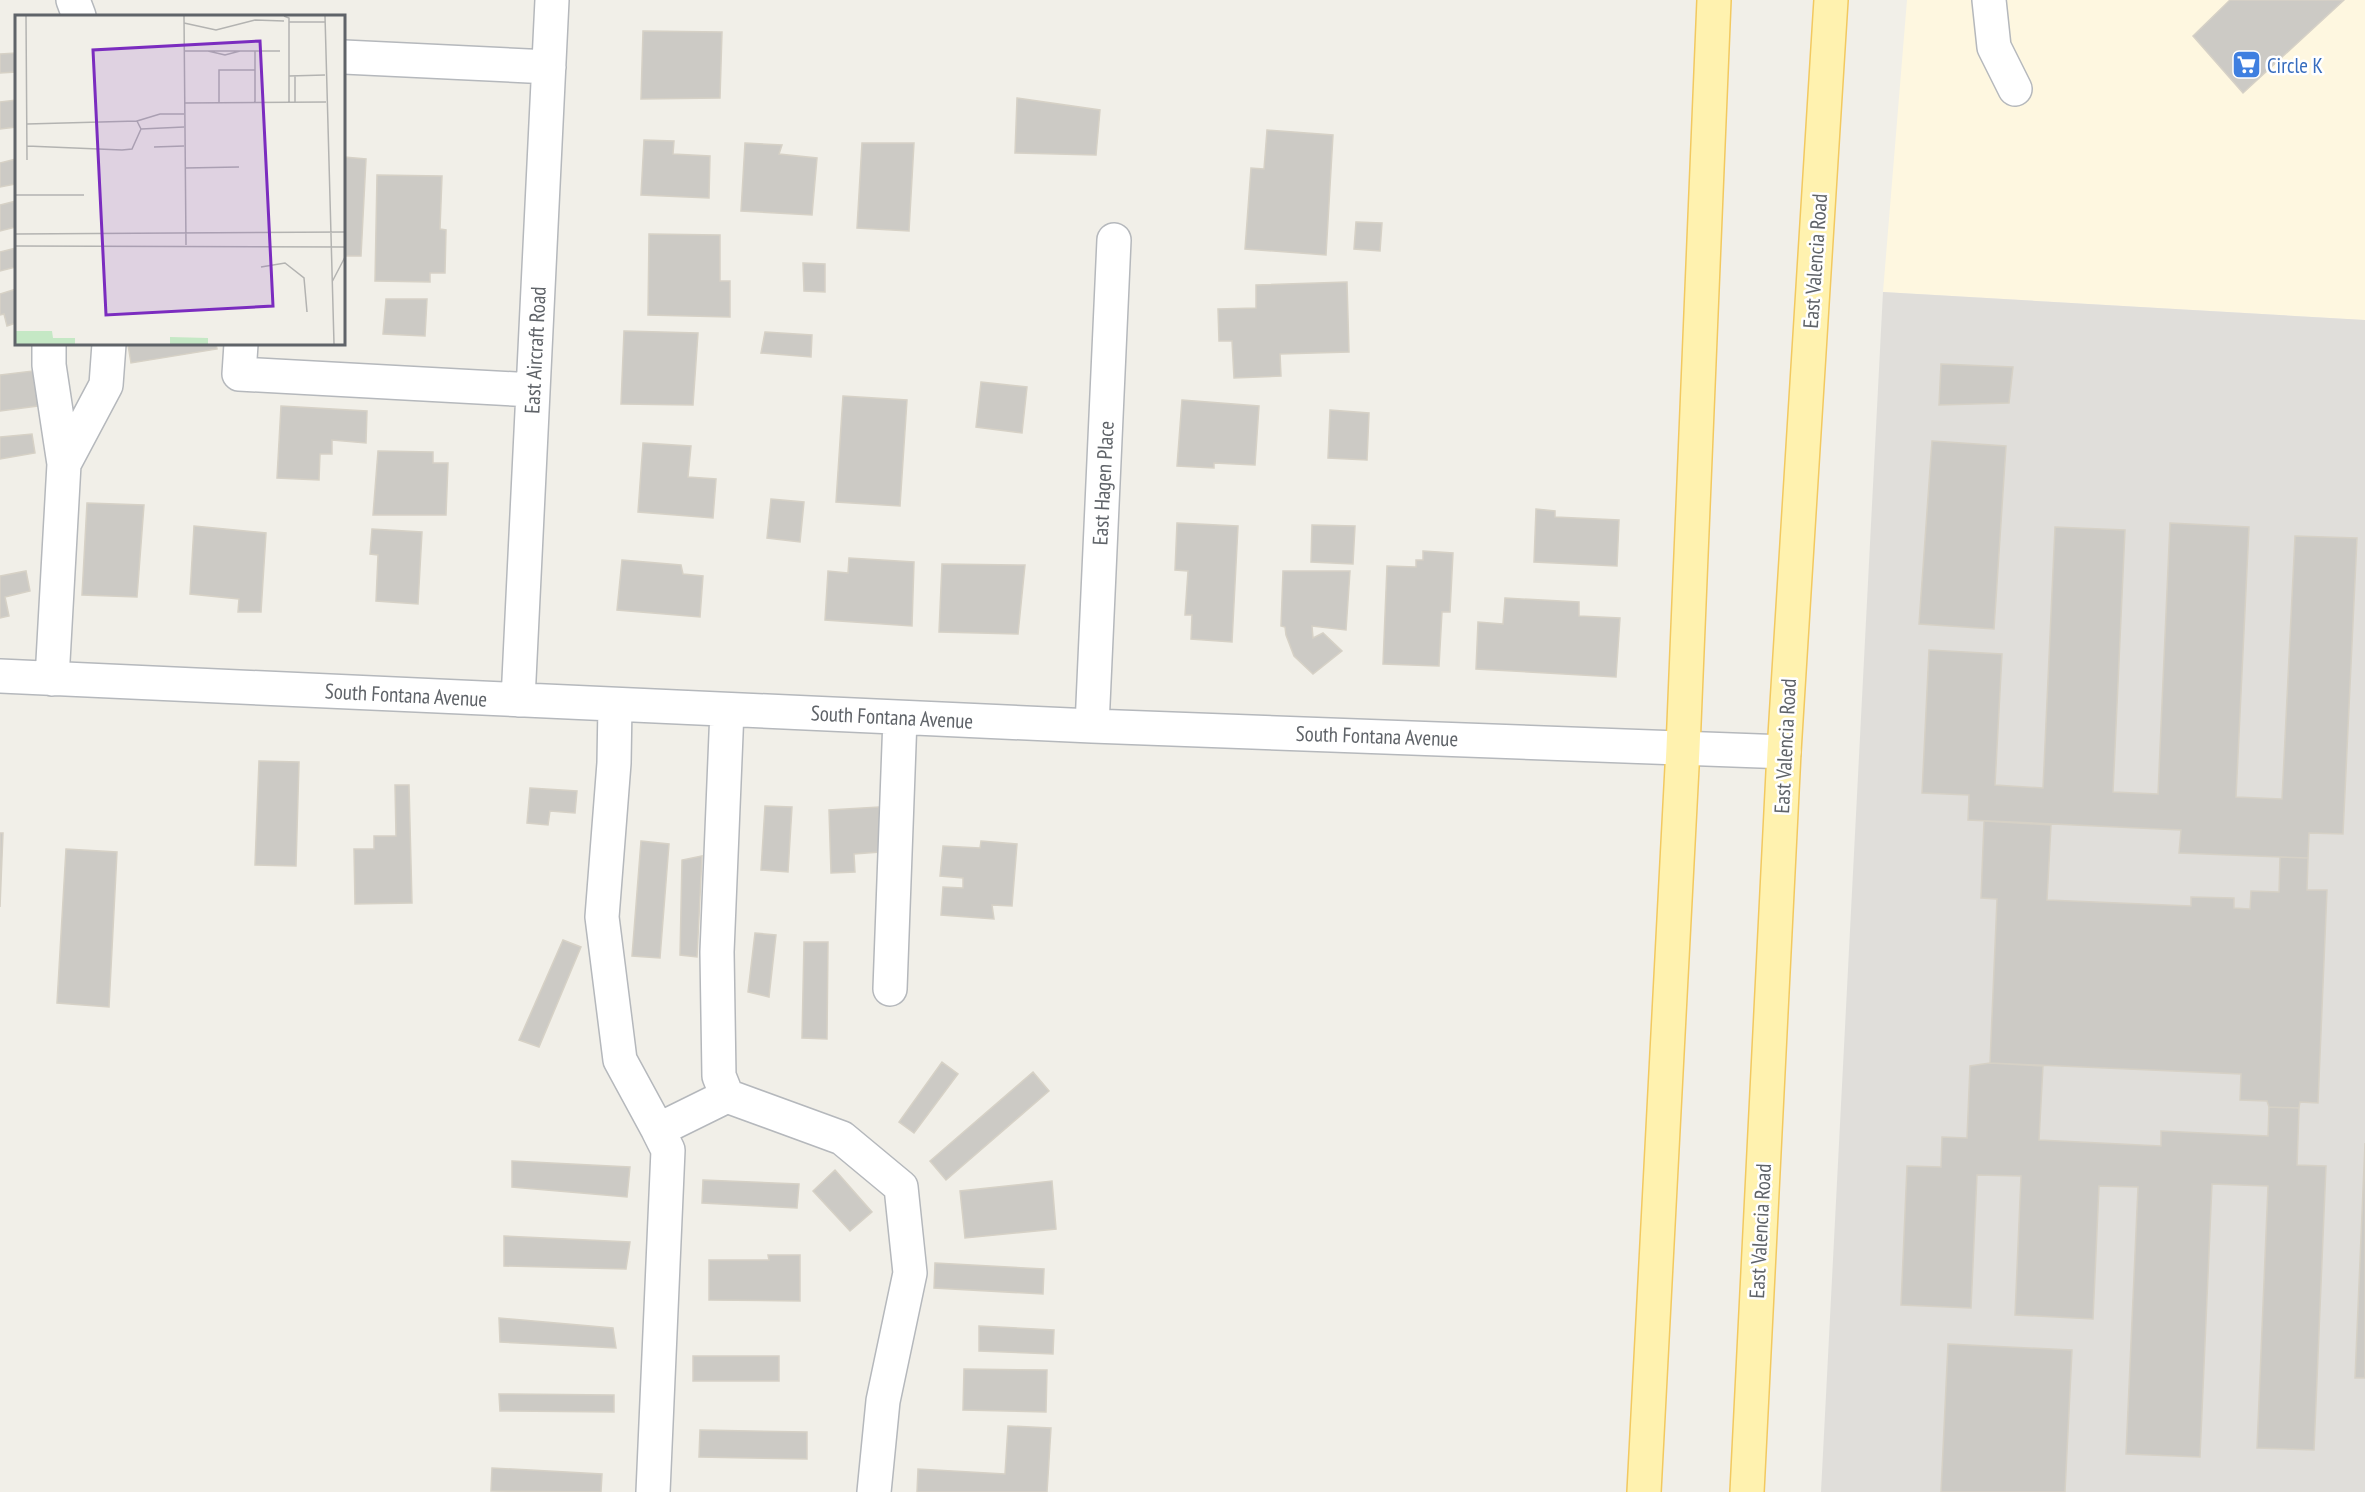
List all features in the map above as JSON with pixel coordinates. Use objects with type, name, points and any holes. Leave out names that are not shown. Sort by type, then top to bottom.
[{"type":"main road","points":[[1644,1492],[1683,748],[1714,0]]},
{"type":"main road","name":"East Valencia Road","points":[[1747,1492],[1784,752],[1831,0]]},
{"type":"street","points":[[73,0],[79,15]]},
{"type":"street","name":"East Aircraft Road","points":[[518,700],[552,0]]},
{"type":"street","points":[[1989,0],[1994,47],[2015,89]]},
{"type":"street","points":[[345,57],[549,67]]},
{"type":"street","name":"East Hagen Place","points":[[1092,726],[1113,240]]},
{"type":"street","points":[[49,345],[49,365],[64,464],[52,679]]},
{"type":"street","points":[[64,464],[106,385],[109,345]]},
{"type":"street","points":[[241,345],[239,374],[533,390]]},
{"type":"street","name":"South Fontana Avenue","points":[[0,676],[900,718],[1784,752]]},
{"type":"street","points":[[615,705],[614,763],[602,917],[620,1060],[668,1150],[653,1492]]},
{"type":"street","points":[[728,710],[720,833],[717,952],[719,1076],[728,1096],[842,1138],[901,1186],[910,1273],[883,1401],[874,1492]]},
{"type":"street","points":[[890,989],[900,718]]},
{"type":"street","points":[[658,1130],[728,1096]]},
{"type":"shaded area","points":[[1907,0],[2365,0],[2365,320],[1883,292]]},
{"type":"shaded area","points":[[1883,292],[2365,320],[2365,1492],[1821,1492]]},
{"type":"building","name":"Circle K","points":[[2230,0],[2344,0],[2243,93],[2193,36]]},
{"type":"building","points":[[643,31],[722,32],[720,98],[641,99]]},
{"type":"building","points":[[15,53],[15,72],[0,73],[0,54]]},
{"type":"building","points":[[1017,98],[1100,110],[1096,155],[1015,153]]},
{"type":"building","points":[[15,100],[15,127],[0,129],[0,102]]},
{"type":"building","points":[[1267,130],[1333,135],[1326,255],[1245,249],[1251,168],[1264,169]]},
{"type":"building","points":[[644,140],[674,141],[673,154],[710,156],[709,198],[641,195]]},
{"type":"building","points":[[745,143],[782,145],[779,154],[817,158],[812,215],[741,211]]},
{"type":"building","points":[[862,143],[914,143],[909,231],[857,228]]},
{"type":"building","points":[[345,157],[366,159],[361,256],[345,256]]},
{"type":"building","points":[[15,159],[15,184],[0,187],[0,163]]},
{"type":"building","points":[[377,175],[442,176],[440,229],[446,230],[445,273],[430,273],[430,282],[375,281]]},
{"type":"building","points":[[15,201],[15,227],[0,231],[0,205]]},
{"type":"building","points":[[1356,222],[1382,223],[1380,251],[1354,249]]},
{"type":"building","points":[[649,234],[720,235],[720,281],[730,281],[730,317],[648,315]]},
{"type":"building","points":[[15,248],[15,267],[0,271],[0,252]]},
{"type":"building","points":[[803,263],[825,264],[825,292],[804,291]]},
{"type":"building","points":[[1347,282],[1349,352],[1280,354],[1281,376],[1234,378],[1232,341],[1219,341],[1218,309],[1256,308],[1256,285]]},
{"type":"building","points":[[15,289],[15,323],[7,326],[4,314],[0,315],[0,294]]},
{"type":"building","points":[[386,299],[427,299],[425,336],[383,334]]},
{"type":"building","points":[[624,331],[698,333],[693,405],[621,404]]},
{"type":"building","points":[[765,332],[812,335],[811,357],[761,353]]},
{"type":"building","points":[[128,345],[216,345],[217,349],[131,363]]},
{"type":"building","points":[[1941,364],[2013,367],[2009,403],[1939,405]]},
{"type":"building","points":[[41,370],[45,405],[0,411],[0,375]]},
{"type":"building","points":[[981,382],[1027,387],[1022,433],[976,427]]},
{"type":"building","points":[[843,396],[907,400],[900,506],[836,502]]},
{"type":"building","points":[[1182,400],[1259,406],[1255,465],[1214,463],[1214,468],[1177,466]]},
{"type":"building","points":[[281,406],[367,411],[366,443],[332,440],[332,454],[320,454],[319,480],[277,478]]},
{"type":"building","points":[[1330,410],[1369,413],[1367,460],[1328,458]]},
{"type":"building","points":[[32,434],[35,453],[0,459],[0,437]]},
{"type":"building","points":[[1932,441],[2006,446],[1994,629],[1919,624]]},
{"type":"building","points":[[643,443],[691,446],[688,477],[716,479],[713,518],[638,512]]},
{"type":"building","points":[[378,451],[433,452],[433,463],[448,463],[446,515],[373,515]]},
{"type":"building","points":[[771,499],[804,502],[800,542],[767,538]]},
{"type":"building","points":[[87,503],[144,505],[137,597],[82,595]]},
{"type":"building","points":[[1536,509],[1555,511],[1555,517],[1619,520],[1617,566],[1534,562]]},
{"type":"building","points":[[1177,523],[1238,526],[1232,642],[1191,639],[1192,615],[1185,615],[1188,571],[1175,570]]},
{"type":"building","points":[[2170,523],[2249,527],[2236,797],[2282,799],[2295,536],[2357,538],[2343,834],[2309,833],[2308,858],[2179,853],[2181,830],[1968,820],[1969,795],[1922,793],[1929,650],[2002,654],[1995,785],[2043,788],[2055,527],[2125,530],[2113,792],[2158,794]]},
{"type":"building","points":[[1312,525],[1355,526],[1353,564],[1311,562]]},
{"type":"building","points":[[194,526],[266,533],[261,612],[238,612],[239,599],[190,594]]},
{"type":"building","points":[[372,529],[422,532],[418,604],[376,601],[378,555],[370,554]]},
{"type":"building","points":[[1423,551],[1453,553],[1450,612],[1442,612],[1439,666],[1383,664],[1387,566],[1416,567],[1416,560],[1423,560]]},
{"type":"building","points":[[849,558],[914,562],[912,626],[825,620],[828,571],[848,573]]},
{"type":"building","points":[[622,560],[681,565],[683,574],[703,576],[700,617],[617,610]]},
{"type":"building","points":[[942,564],[1025,565],[1018,634],[939,632]]},
{"type":"building","points":[[26,571],[30,591],[5,597],[9,616],[0,618],[0,576]]},
{"type":"building","points":[[1283,571],[1350,571],[1346,630],[1312,626],[1313,638],[1323,633],[1342,651],[1313,674],[1294,656],[1285,627],[1281,626]]},
{"type":"building","points":[[1505,598],[1579,602],[1579,616],[1620,618],[1616,677],[1476,669],[1478,622],[1503,624]]},
{"type":"building","points":[[259,761],[299,762],[296,866],[255,865]]},
{"type":"building","points":[[395,785],[409,785],[412,903],[355,904],[354,849],[374,849],[374,836],[396,836]]},
{"type":"building","points":[[530,788],[577,791],[575,813],[550,811],[548,825],[527,823]]},
{"type":"building","points":[[765,806],[792,807],[788,872],[761,870]]},
{"type":"building","points":[[879,807],[880,852],[854,854],[855,872],[831,873],[829,810]]},
{"type":"building","points":[[1984,821],[2051,825],[2047,900],[2191,906],[2191,897],[2234,898],[2234,908],[2250,909],[2251,891],[2279,892],[2280,857],[2308,858],[2307,890],[2327,890],[2318,1103],[2300,1102],[2299,1108],[2269,1107],[2267,1101],[2240,1100],[2241,1074],[1990,1063],[1997,899],[1981,898]]},
{"type":"building","points":[[0,833],[3,833],[0,907]]},
{"type":"building","points":[[641,841],[669,844],[660,958],[632,956]]},
{"type":"building","points":[[981,841],[1017,844],[1012,906],[992,905],[994,919],[941,915],[943,887],[963,888],[963,878],[940,876],[943,846],[980,848]]},
{"type":"building","points":[[66,849],[117,852],[109,1007],[57,1003]]},
{"type":"building","points":[[702,856],[697,957],[680,955],[682,860]]},
{"type":"building","points":[[755,933],[776,935],[769,997],[748,992]]},
{"type":"building","points":[[563,940],[581,947],[539,1047],[519,1040]]},
{"type":"building","points":[[804,942],[828,942],[827,1039],[802,1038]]},
{"type":"building","points":[[942,1062],[958,1074],[914,1133],[899,1122]]},
{"type":"building","points":[[1990,1063],[2043,1066],[2039,1140],[2161,1146],[2161,1131],[2268,1136],[2269,1107],[2299,1108],[2297,1165],[2326,1166],[2314,1450],[2257,1448],[2268,1186],[2212,1184],[2200,1457],[2126,1454],[2138,1187],[2099,1186],[2093,1319],[2015,1315],[2021,1176],[1977,1175],[1971,1308],[1901,1305],[1907,1166],[1941,1167],[1942,1137],[1967,1138],[1970,1066]]},
{"type":"building","points":[[1033,1072],[1049,1091],[946,1180],[930,1161]]},
{"type":"building","points":[[2365,1143],[2365,1378],[2355,1378]]},
{"type":"building","points":[[512,1161],[630,1167],[627,1197],[512,1187]]},
{"type":"building","points":[[835,1170],[872,1212],[850,1231],[813,1191]]},
{"type":"building","points":[[703,1180],[799,1184],[797,1208],[702,1203]]},
{"type":"building","points":[[1052,1181],[1056,1229],[965,1238],[960,1191]]},
{"type":"building","points":[[504,1236],[630,1242],[626,1269],[504,1266]]},
{"type":"building","points":[[768,1255],[800,1255],[800,1301],[709,1300],[709,1260],[769,1260]]},
{"type":"building","points":[[935,1263],[1044,1269],[1043,1294],[934,1288]]},
{"type":"building","points":[[499,1318],[613,1328],[616,1348],[500,1342]]},
{"type":"building","points":[[979,1326],[1054,1330],[1053,1354],[979,1351]]},
{"type":"building","points":[[1948,1344],[2072,1350],[2065,1492],[1941,1492]]},
{"type":"building","points":[[693,1356],[779,1356],[779,1381],[693,1381]]},
{"type":"building","points":[[964,1369],[1047,1370],[1046,1412],[963,1410]]},
{"type":"building","points":[[499,1394],[614,1395],[614,1412],[500,1411]]},
{"type":"building","points":[[1008,1426],[1051,1428],[1047,1492],[917,1492],[918,1469],[1005,1474]]},
{"type":"building","points":[[700,1430],[807,1432],[807,1459],[699,1457]]},
{"type":"building","points":[[492,1468],[602,1474],[601,1492],[491,1491]]},
{"type":"place","name":"Circle K","points":[[2246,65]]}]
